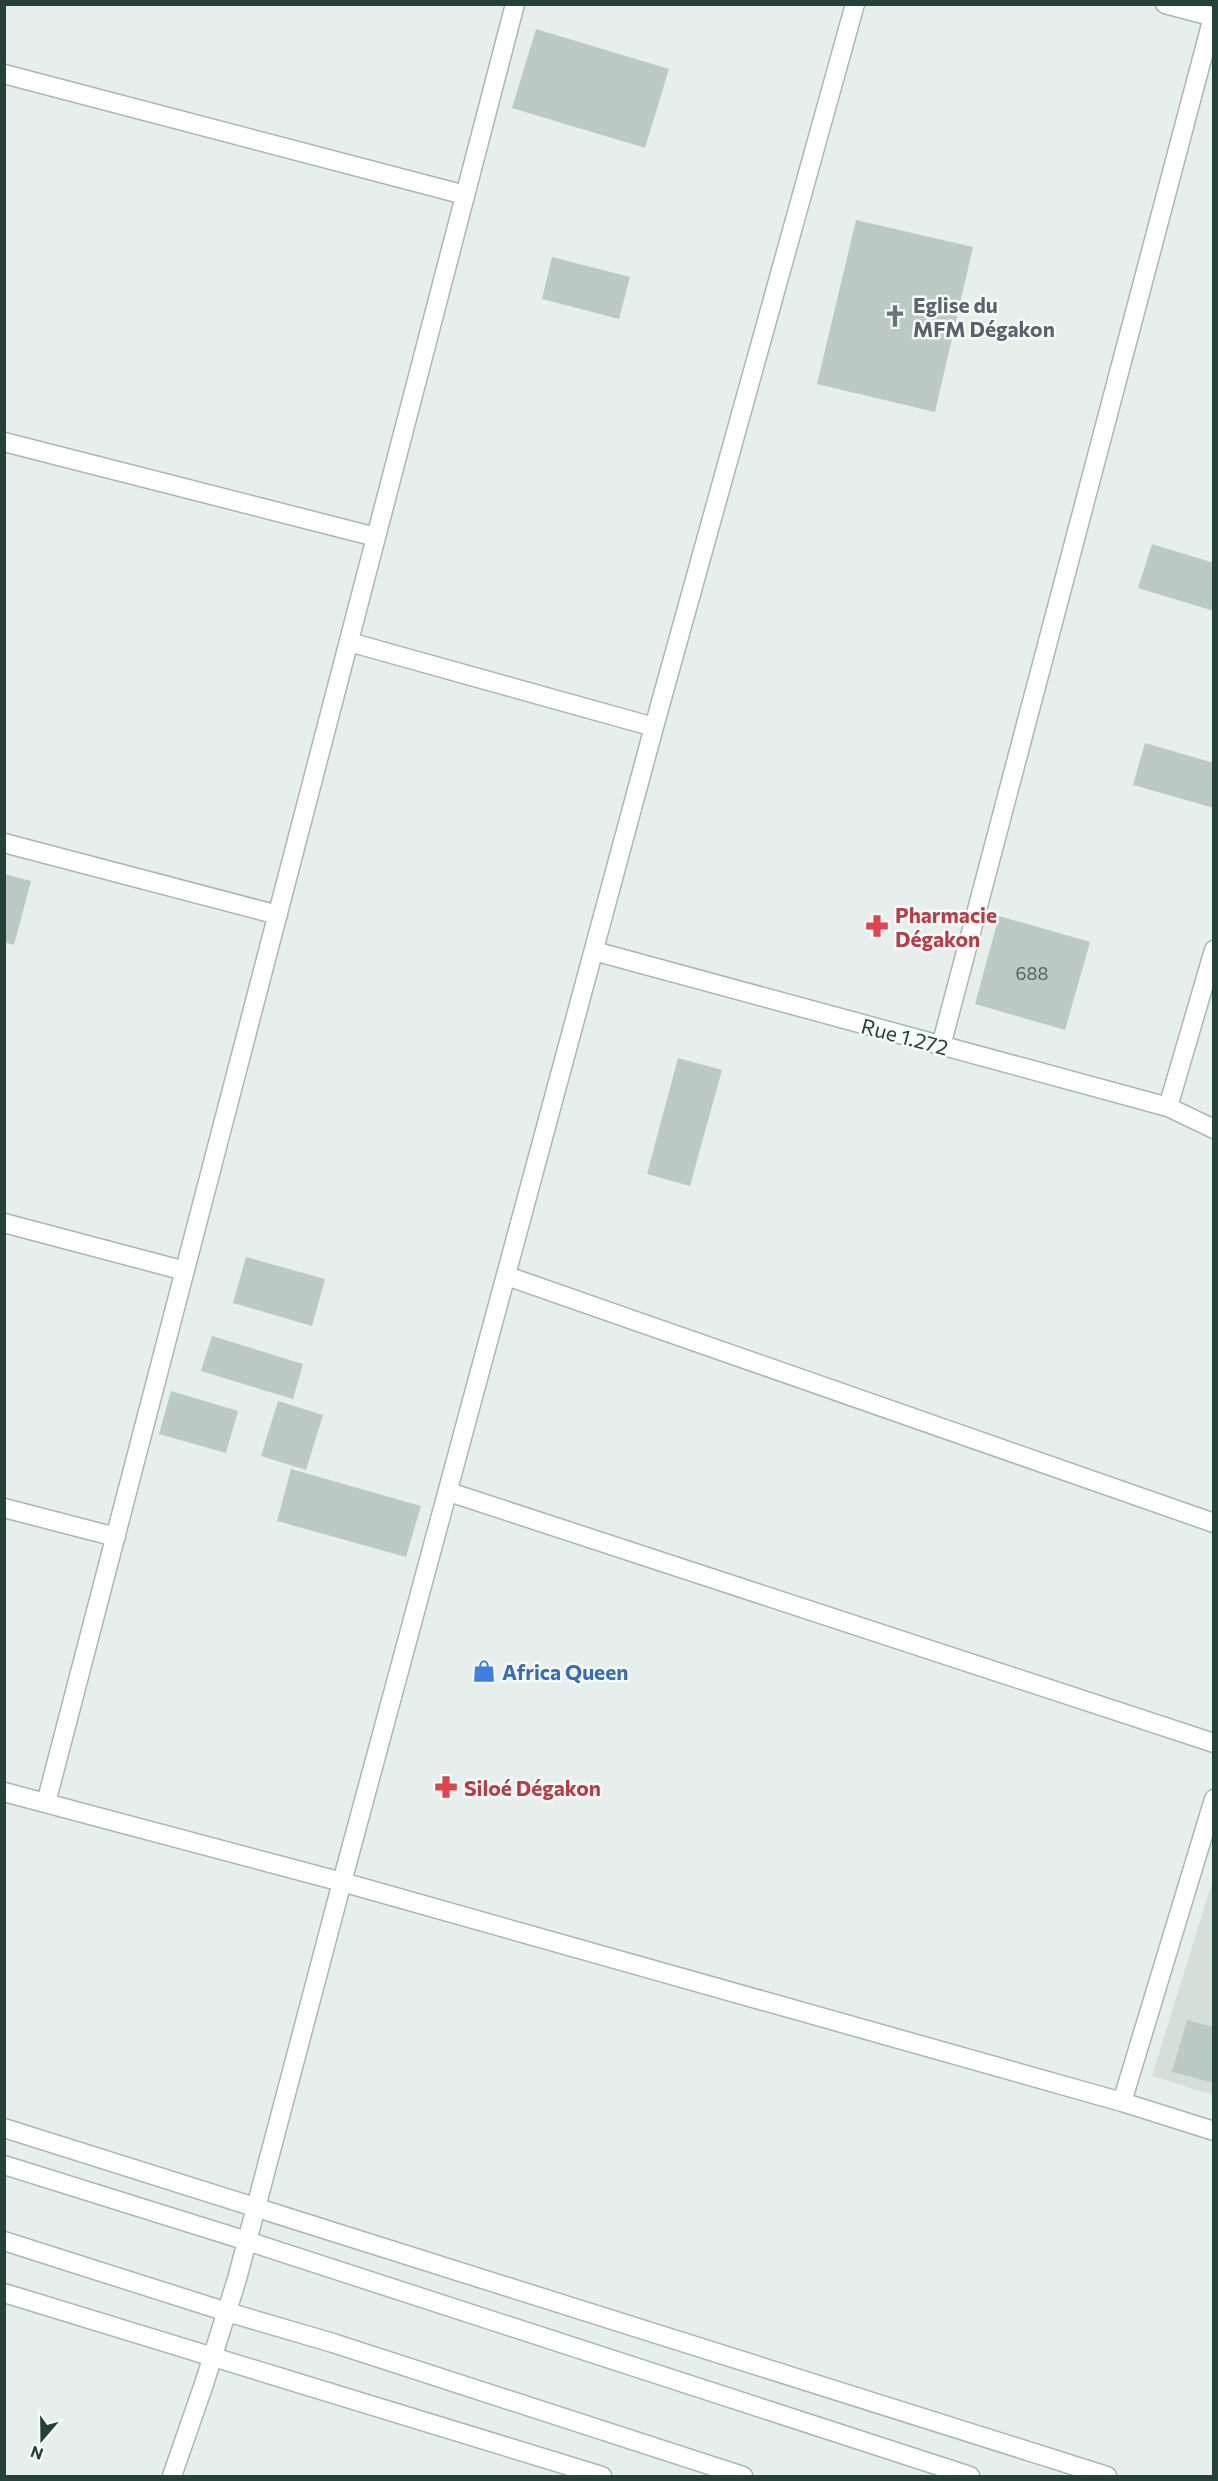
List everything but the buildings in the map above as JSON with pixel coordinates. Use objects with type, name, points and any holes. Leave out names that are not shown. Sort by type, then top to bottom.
[{"type":"street","points":[[46,1803],[515,4]]},
{"type":"street","points":[[172,2476],[227,2312],[247,2241],[654,727],[855,4]]},
{"type":"street","points":[[941,1046],[1213,17],[1165,4]]},
{"type":"street","points":[[4,74],[465,195]]},
{"type":"street","points":[[4,442],[376,537]]},
{"type":"street","points":[[349,642],[654,727]]},
{"type":"street","points":[[4,843],[278,915]]},
{"type":"street","points":[[1168,1107],[1214,950]]},
{"type":"street","name":"Rue 1.272","points":[[594,951],[1168,1107],[1214,1129]]},
{"type":"street","points":[[4,1223],[185,1271]]},
{"type":"street","points":[[507,1276],[1214,1523]]},
{"type":"street","points":[[448,1492],[1214,1743]]},
{"type":"street","points":[[4,1508],[116,1537]]},
{"type":"street","points":[[4,1792],[342,1882],[1122,2102],[1214,2131]]},
{"type":"street","points":[[1122,2102],[1214,1799]]},
{"type":"street","points":[[4,2128],[1107,2476]]},
{"type":"street","points":[[4,2165],[247,2241],[970,2476]]},
{"type":"street","points":[[4,2241],[345,2347],[744,2476]]},
{"type":"street","points":[[4,2293],[602,2476]]},
{"type":"shaded area","points":[[1213,1879],[1213,2095],[1152,2076]]},
{"type":"place","name":"Eglise du MFM Dégakon","points":[[895,316]]},
{"type":"place","name":"Pharmacie Dégakon","points":[[877,926]]},
{"type":"place","name":"Africa Queen","points":[[484,1671]]},
{"type":"place","name":"Siloé Dégakon","points":[[446,1787]]}]
